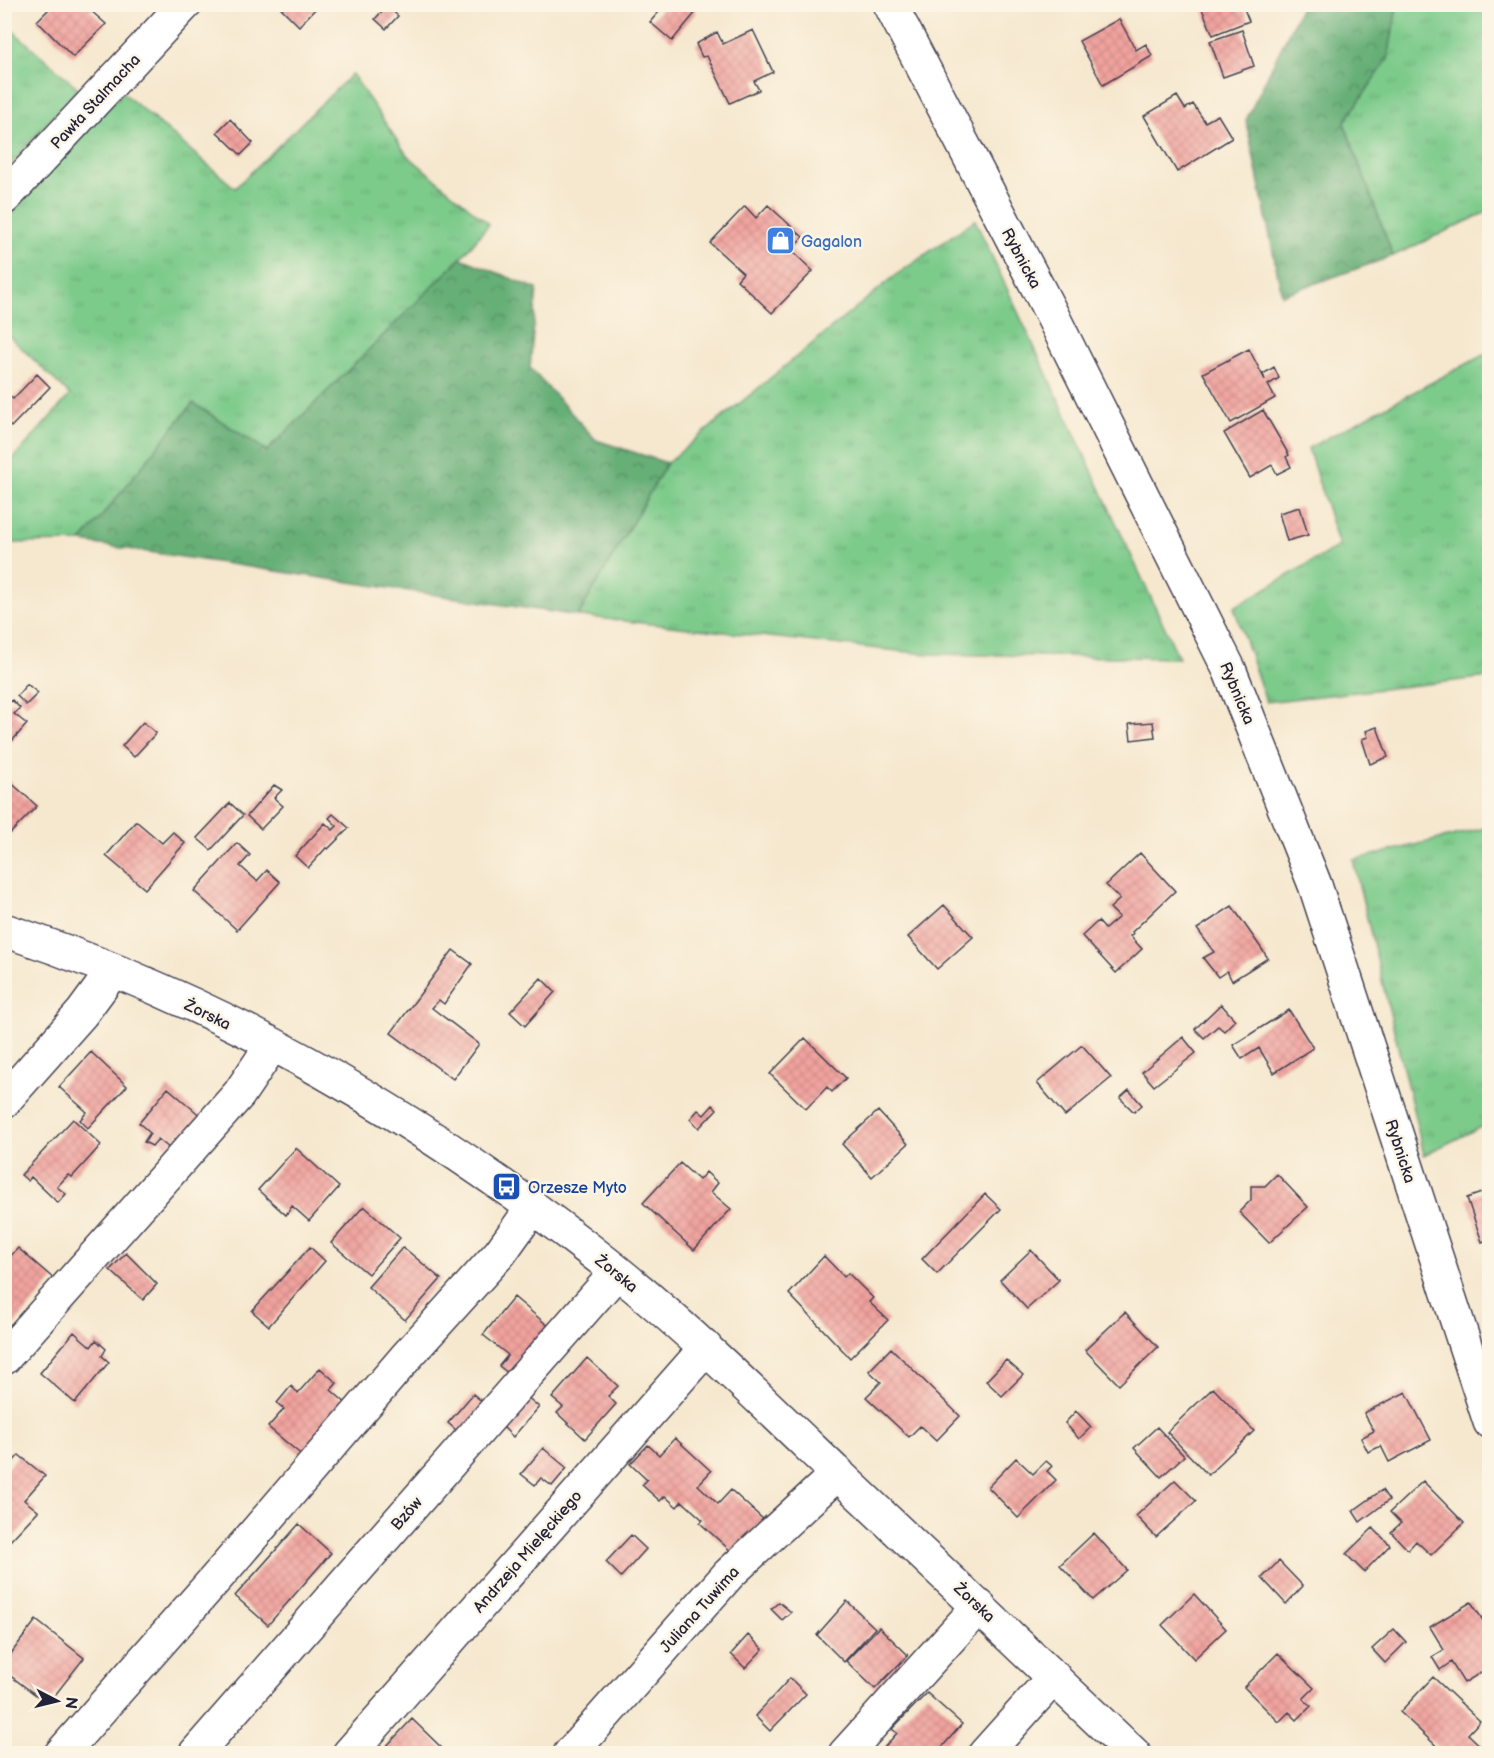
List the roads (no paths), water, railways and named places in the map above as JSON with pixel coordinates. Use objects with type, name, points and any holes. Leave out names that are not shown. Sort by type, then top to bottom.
[{"type":"street","name":"Pawła Stalmacha","points":[[4,198],[185,4]]},
{"type":"street","name":"Rybnicka","points":[[890,4],[1050,311],[1229,669],[1315,885],[1490,1422]]},
{"type":"street","name":"Żorska","points":[[4,930],[113,971],[198,1008],[272,1045],[355,1090],[442,1143],[533,1207],[617,1272],[706,1348],[1131,1752]]},
{"type":"street","points":[[4,1101],[82,1012],[113,971]]},
{"type":"street","points":[[4,1358],[239,1094],[272,1045]]},
{"type":"street","points":[[61,1754],[500,1253],[533,1207]]},
{"type":"street","name":"Bzów","points":[[195,1754],[617,1272]]},
{"type":"street","name":"Andrzeja Mielęckiego","points":[[349,1754],[706,1348]]},
{"type":"street","name":"Juliana Tuwima","points":[[570,1754],[729,1574],[838,1473]]},
{"type":"street","points":[[845,1754],[979,1606]]},
{"type":"street","points":[[986,1754],[1054,1677]]},
{"type":"place","name":"Gagalon","points":[[780,241]]},
{"type":"place","name":"Orzesze Myto","points":[[507,1187]]}]
